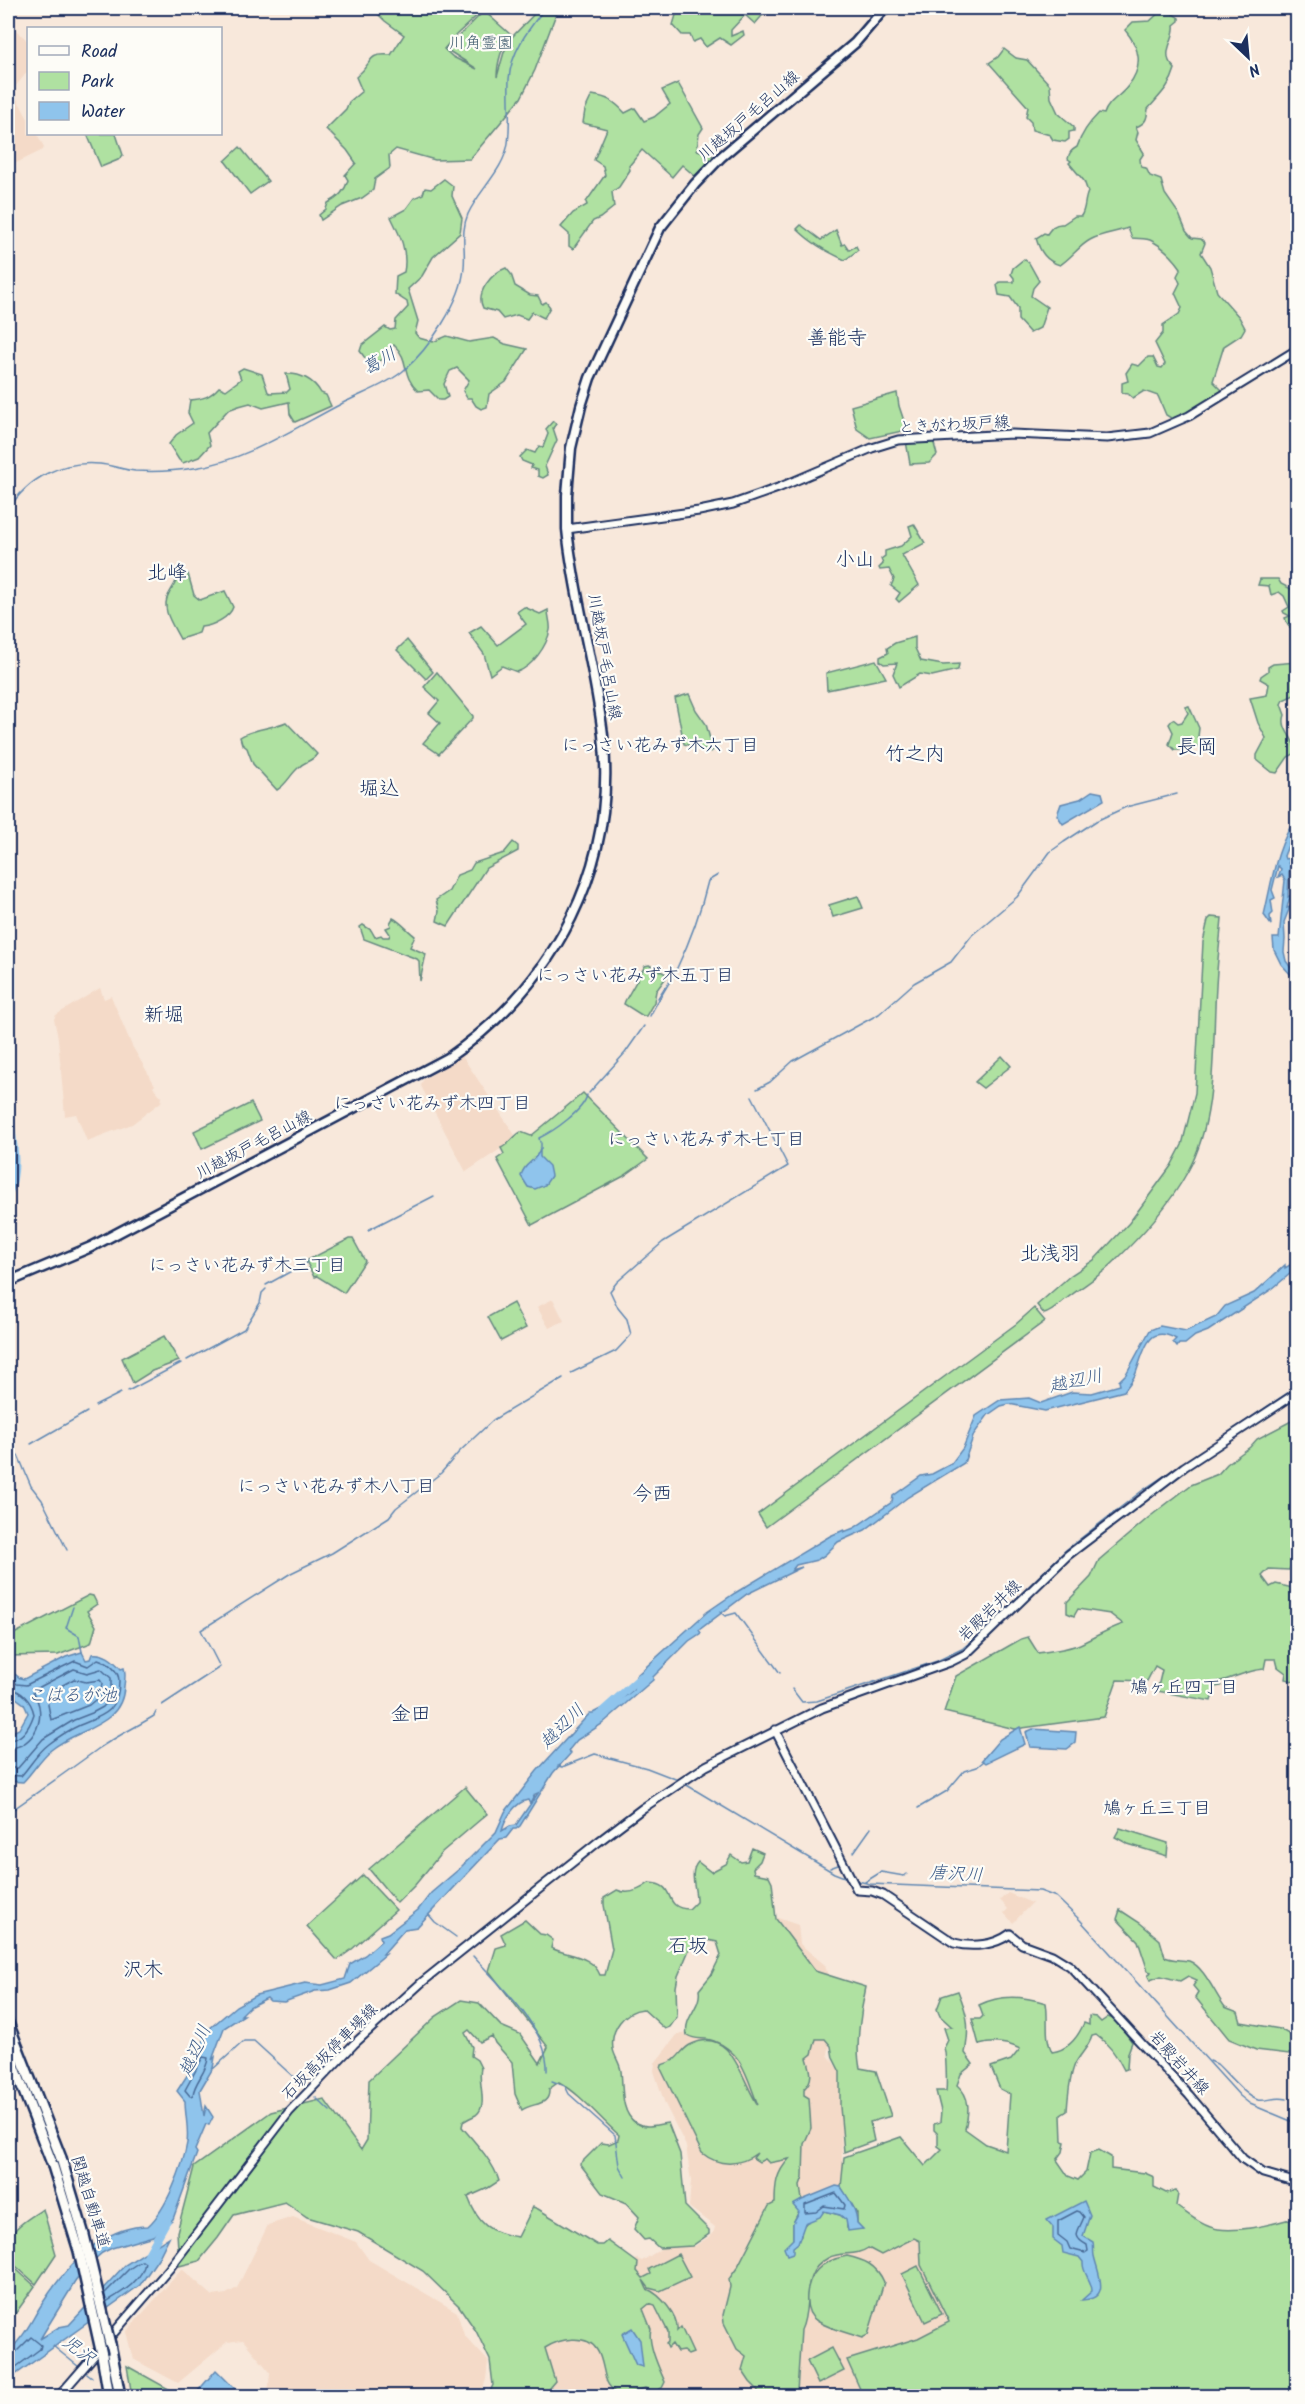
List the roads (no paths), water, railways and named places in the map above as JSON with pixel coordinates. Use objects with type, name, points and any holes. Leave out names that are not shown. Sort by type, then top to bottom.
[{"type":"highway","name":"関越自動車道","points":[[8,2023],[61,2158],[90,2257],[120,2397]]},
{"type":"highway","name":"関越自動車道","points":[[8,2050],[53,2166],[82,2262],[102,2355],[107,2397]]},
{"type":"main road","name":"川越坂戸毛呂山線","points":[[8,1282],[99,1243],[448,1058],[505,1012],[535,978],[564,933],[579,900],[597,847],[604,809],[603,734],[567,529],[569,465],[581,406],[594,369],[660,228],[695,184],[722,157],[855,43],[885,8]]},
{"type":"main road","name":"ときがわ坂戸線","points":[[567,529],[699,511],[733,504],[778,488],[872,448],[898,440],[1012,434],[1107,438],[1150,433],[1190,416],[1298,349]]},
{"type":"main road","name":"岩殿岩井線","points":[[1298,1392],[1184,1467],[1068,1555],[966,1654],[950,1662],[822,1708],[775,1730],[857,1890],[872,1891],[883,1895],[954,1943],[966,1945],[996,1942],[1010,1934],[1022,1944],[1059,1958],[1070,1966],[1138,2038],[1243,2159],[1263,2173],[1298,2183]]},
{"type":"main road","name":"石坂高坂停車場線","points":[[59,2397],[170,2269],[289,2112],[354,2044],[421,1983],[598,1842],[677,1784],[775,1730]]},
{"type":"water","points":[[1092,791],[1102,793],[1104,800],[1063,824],[1057,815],[1061,804],[1080,799]]},
{"type":"water","points":[[1297,817],[1297,829],[1294,830],[1284,856],[1285,859],[1290,858],[1288,864],[1297,850],[1289,872],[1288,897],[1294,893],[1289,900],[1287,908],[1290,907],[1284,922],[1284,952],[1286,961],[1297,976],[1297,1009],[1295,979],[1281,964],[1274,950],[1273,938],[1279,938],[1285,880],[1282,875],[1278,877],[1281,869],[1278,866],[1272,890],[1275,898],[1271,900],[1273,913],[1270,916],[1271,925],[1264,915],[1279,851]]},
{"type":"water","points":[[540,1148],[540,1157],[549,1166],[551,1176],[545,1185],[535,1189],[528,1187],[521,1176]]},
{"type":"water","points":[[1297,1261],[1297,1268],[1272,1289],[1185,1344],[1179,1344],[1177,1347],[1173,1342],[1176,1339],[1167,1335],[1159,1334],[1153,1337],[1145,1348],[1135,1376],[1124,1391],[1045,1411],[1009,1404],[1001,1406],[988,1415],[974,1434],[964,1463],[908,1497],[865,1530],[838,1542],[817,1560],[796,1565],[792,1570],[802,1567],[747,1594],[699,1630],[701,1633],[689,1641],[653,1677],[653,1680],[602,1724],[577,1740],[568,1751],[571,1753],[553,1773],[520,1826],[513,1829],[506,1838],[500,1839],[417,1927],[405,1929],[383,1954],[386,1954],[351,1983],[330,1990],[315,1991],[284,2002],[270,2001],[267,1998],[249,2007],[241,2015],[244,2015],[224,2028],[212,2060],[215,2057],[213,2068],[200,2090],[204,2116],[206,2106],[213,2117],[209,2125],[206,2124],[195,2150],[197,2153],[173,2219],[153,2236],[112,2248],[87,2266],[40,2339],[59,2327],[69,2325],[125,2265],[169,2237],[159,2257],[140,2285],[8,2380],[8,2352],[22,2336],[60,2278],[85,2252],[99,2242],[114,2233],[148,2226],[161,2210],[178,2176],[187,2143],[185,2101],[177,2091],[190,2071],[209,2029],[236,2006],[256,1995],[305,1983],[322,1985],[345,1979],[350,1964],[381,1941],[380,1936],[388,1933],[418,1910],[431,1893],[496,1832],[505,1812],[537,1771],[590,1713],[633,1690],[636,1676],[707,1612],[830,1536],[854,1528],[892,1502],[893,1496],[921,1476],[932,1474],[951,1464],[963,1448],[976,1416],[1000,1400],[1029,1398],[1041,1403],[1072,1392],[1092,1393],[1120,1385],[1119,1381],[1126,1374],[1150,1330],[1160,1326],[1186,1331],[1216,1317],[1225,1306],[1254,1293],[1285,1265],[1285,1268]],"holes":[[[538,1793],[516,1825],[502,1831],[508,1816],[515,1808],[523,1801],[528,1800],[530,1804],[535,1794]]]},
{"type":"water","name":"こはるが池","points":[[82,1652],[86,1660],[90,1659],[92,1654],[100,1654],[121,1669],[124,1668],[122,1700],[107,1718],[51,1750],[23,1782],[8,1781],[8,1734],[19,1729],[28,1713],[24,1704],[8,1692],[8,1669],[24,1679],[66,1657]]},
{"type":"water","points":[[1020,1727],[1025,1744],[986,1763],[982,1760],[1000,1739]]},
{"type":"water","points":[[1033,1729],[1076,1732],[1075,1743],[1067,1749],[1030,1747],[1026,1732]]},
{"type":"water","points":[[836,2186],[841,2187],[847,2196],[854,2209],[857,2223],[863,2229],[848,2231],[846,2220],[840,2215],[824,2211],[820,2217],[805,2223],[798,2243],[793,2247],[793,2253],[787,2255],[784,2248],[793,2239],[793,2223],[799,2212],[793,2205]]},
{"type":"water","points":[[1084,2201],[1090,2215],[1083,2236],[1093,2242],[1101,2284],[1097,2295],[1091,2299],[1082,2300],[1092,2291],[1083,2262],[1079,2257],[1063,2253],[1062,2246],[1053,2239],[1053,2227],[1047,2220]]},
{"type":"water","points":[[632,2328],[640,2340],[643,2367],[636,2365],[622,2334]]},
{"type":"water","points":[[216,2370],[240,2394],[202,2396],[197,2392]]},
{"type":"waterway","name":"葛川","points":[[8,510],[25,489],[36,480],[59,468],[72,465],[100,464],[135,471],[165,471],[194,468],[234,458],[383,384],[397,376],[413,362],[443,324],[457,294],[464,267],[464,234],[468,214],[506,153],[509,127],[509,79],[513,59],[522,41],[545,8]]},
{"type":"waterway","points":[[757,1089],[770,1082],[793,1061],[879,1014],[914,983],[951,962],[972,935],[1017,897],[1050,852],[1064,842],[1096,821],[1126,807],[1177,794]]},
{"type":"waterway","points":[[650,1016],[674,974],[686,947],[699,914],[708,881],[718,875]]},
{"type":"waterway","points":[[658,998],[665,987]]},
{"type":"waterway","points":[[589,1093],[625,1053],[644,1026]]},
{"type":"waterway","points":[[540,1142],[539,1138],[574,1113],[585,1101],[587,1095]]},
{"type":"waterway","points":[[571,1373],[616,1351],[631,1335],[627,1319],[618,1308],[610,1291],[617,1282],[663,1242],[788,1166],[752,1096]]},
{"type":"waterway","name":"葛川","points":[[8,1106],[15,1162],[8,1194]]},
{"type":"waterway","points":[[541,1143],[541,1149]]},
{"type":"waterway","points":[[368,1230],[434,1196]]},
{"type":"waterway","points":[[308,1261],[313,1260]]},
{"type":"waterway","points":[[266,1285],[306,1263]]},
{"type":"waterway","points":[[187,1360],[244,1329],[266,1289]]},
{"type":"waterway","points":[[128,1391],[181,1363]]},
{"type":"waterway","points":[[162,1705],[220,1667],[201,1630],[291,1573],[332,1553],[389,1517],[396,1508],[441,1473],[459,1452],[493,1420],[563,1378]]},
{"type":"waterway","points":[[792,1689],[802,1702],[817,1701],[937,1661],[962,1649],[1067,1549],[1143,1490],[1298,1386]]},
{"type":"waterway","points":[[95,1406],[121,1393]]},
{"type":"waterway","points":[[31,1444],[87,1412]]},
{"type":"waterway","points":[[18,1455],[31,1486],[42,1500],[67,1550]]},
{"type":"waterway","points":[[73,1607],[66,1628],[79,1636],[82,1652]]},
{"type":"waterway","points":[[720,1612],[725,1616],[736,1613],[780,1673]]},
{"type":"waterway","name":"越辺川","points":[[604,1710],[641,1677]]},
{"type":"waterway","points":[[8,1813],[105,1745],[154,1716],[156,1712]]},
{"type":"waterway","name":"唐沢川","points":[[558,1766],[562,1767],[595,1754],[647,1768],[678,1780]]},
{"type":"waterway","points":[[918,1808],[947,1791],[964,1771],[977,1767],[984,1761]]},
{"type":"waterway","name":"唐沢川","points":[[685,1784],[834,1873],[847,1878]]},
{"type":"waterway","points":[[854,1852],[871,1828]]},
{"type":"waterway","points":[[830,1868],[838,1865]]},
{"type":"waterway","points":[[865,1882],[881,1872],[904,1876],[907,1874]]},
{"type":"waterway","name":"唐沢川","points":[[854,1880],[870,1884],[1040,1891],[1056,1897],[1080,1920],[1240,2096],[1250,2104],[1298,2124]]},
{"type":"waterway","points":[[429,1915],[456,1937]]},
{"type":"waterway","points":[[473,1956],[509,1994],[532,2024],[546,2055],[547,2071]]},
{"type":"waterway","points":[[213,2069],[244,2041],[254,2041],[299,2082]]},
{"type":"waterway","points":[[1210,2061],[1217,2064],[1253,2098],[1258,2100],[1287,2099]]},
{"type":"waterway","points":[[552,2081],[565,2086],[569,2094],[615,2135],[619,2166],[625,2177]]},
{"type":"waterway","points":[[315,2097],[330,2111]]},
{"type":"waterway","name":"越辺川","points":[[146,2258],[167,2220]]},
{"type":"waterway","name":"児沢","points":[[53,2346],[79,2367]]},
{"type":"waterway","name":"児沢","points":[[83,2370],[92,2377]]},
{"type":"district","name":"善能寺","points":[[837,339]]},
{"type":"district","name":"小山","points":[[855,561]]},
{"type":"district","name":"北峰","points":[[167,574]]},
{"type":"district","name":"にっさい花みず木六丁目","points":[[660,746]]},
{"type":"district","name":"長岡","points":[[1197,748]]},
{"type":"district","name":"竹之内","points":[[915,755]]},
{"type":"district","name":"堀込","points":[[379,790]]},
{"type":"district","name":"にっさい花みず木五丁目","points":[[635,976]]},
{"type":"district","name":"新堀","points":[[164,1016]]},
{"type":"district","name":"にっさい花みず木四丁目","points":[[432,1104]]},
{"type":"district","name":"にっさい花みず木七丁目","points":[[706,1140]]},
{"type":"district","name":"北浅羽","points":[[1050,1255]]},
{"type":"district","name":"にっさい花みず木三丁目","points":[[247,1266]]},
{"type":"district","name":"にっさい花みず木八丁目","points":[[336,1487]]},
{"type":"district","name":"今西","points":[[652,1495]]},
{"type":"district","name":"鳩ヶ丘四丁目","points":[[1184,1688]]},
{"type":"district","name":"金田","points":[[411,1715]]},
{"type":"district","name":"鳩ヶ丘三丁目","points":[[1157,1809]]},
{"type":"district","name":"石坂","points":[[688,1947]]},
{"type":"district","name":"沢木","points":[[143,1971]]},
{"type":"park label","name":"川角霊園","points":[[481,43]]}]
